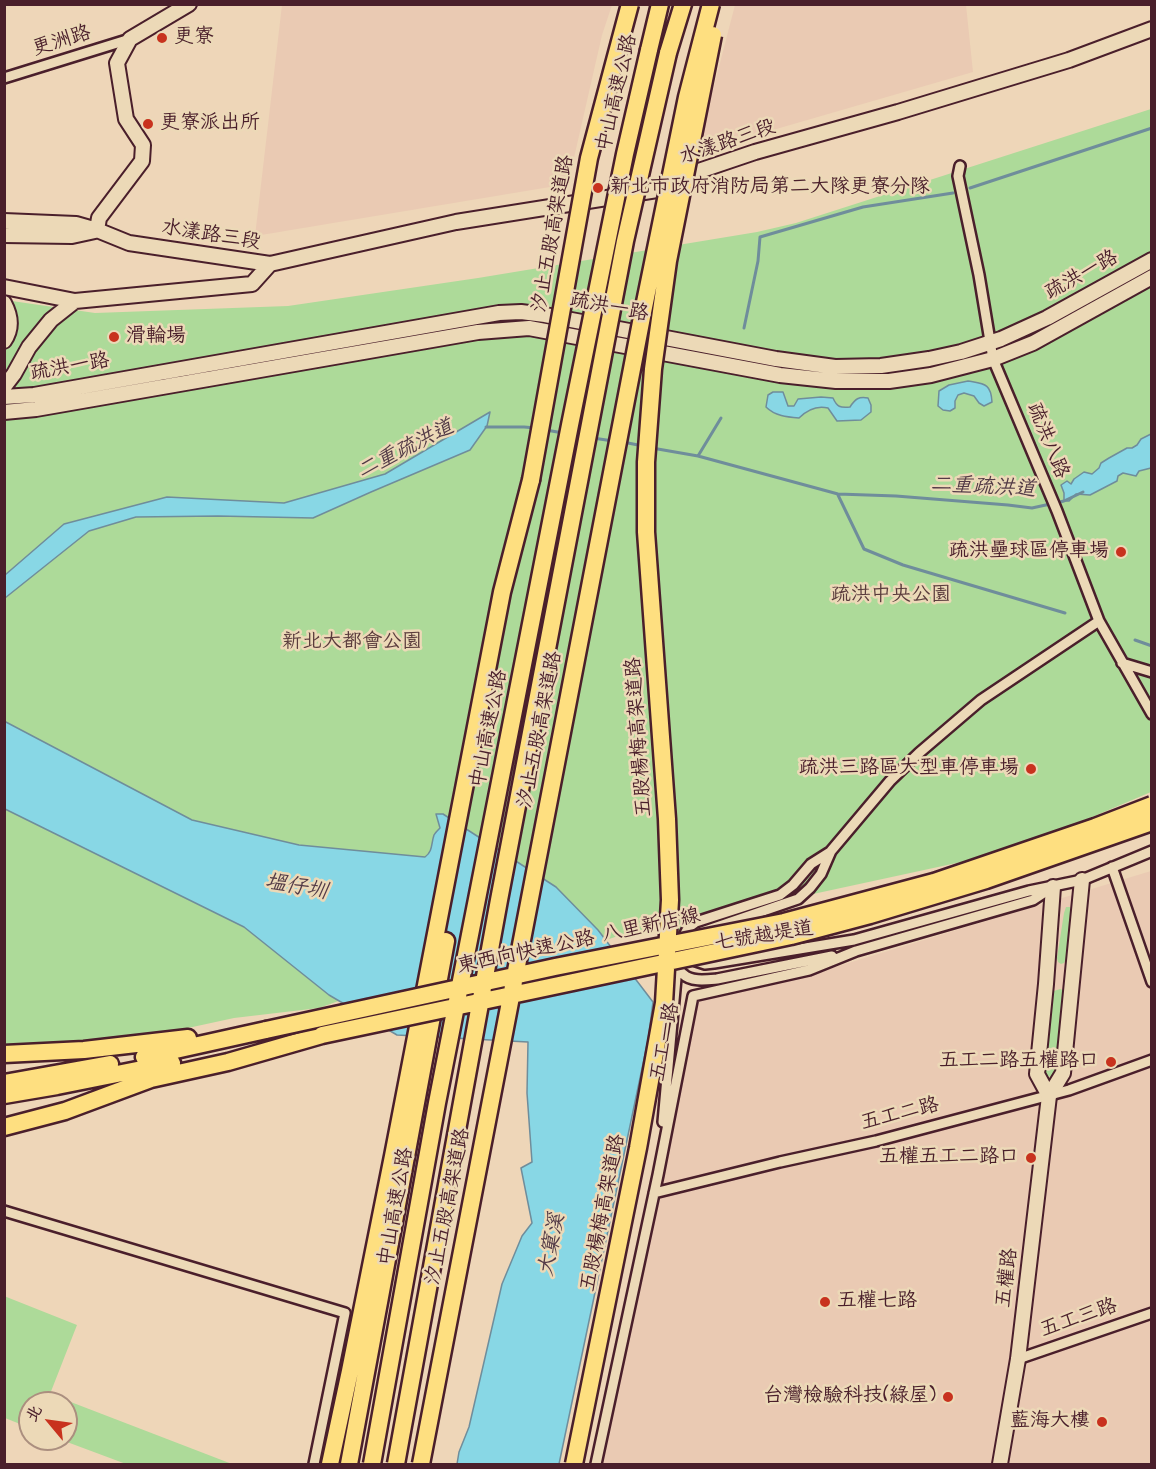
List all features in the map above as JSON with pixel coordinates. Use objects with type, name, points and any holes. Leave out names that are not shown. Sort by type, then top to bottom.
[{"type":"highway","name":"汐止五股高架道路","points":[[349,1464],[589,158],[630,4]]},
{"type":"highway","name":"中山高速公路","points":[[372,1464],[437,1103],[625,154],[660,4]]},
{"type":"highway","name":"中山高速公路","points":[[396,1464],[499,900],[616,288],[668,53],[683,4]]},
{"type":"highway","name":"汐止五股高架道路","points":[[421,1464],[645,305],[687,97],[711,4]]},
{"type":"highway","name":"五股楊梅高架道路","points":[[574,1464],[636,1160],[664,1003],[670,900],[668,830],[646,532],[646,462],[653,369],[666,272],[719,4]]},
{"type":"highway","points":[[330,1464],[393,1156],[502,592],[531,480]]},
{"type":"highway","name":"東西向快速公路 八里新店線","points":[[4,1083],[131,1060],[543,970],[784,922],[934,882],[1152,805]]},
{"type":"highway","name":"東西向快速公路 八里新店線","points":[[4,1095],[322,1035],[791,936],[986,880],[1152,822]]},
{"type":"highway","points":[[4,1054],[84,1050],[266,1030]]},
{"type":"highway","points":[[4,1127],[65,1111],[151,1079],[228,1062],[322,1035]]},
{"type":"street","points":[[4,235],[72,236],[97,230],[99,218],[142,161],[143,145],[126,118],[117,63],[130,39],[189,4]]},
{"type":"street","name":"水漾路三段","points":[[4,221],[76,224],[129,243],[270,264],[456,222],[657,190],[693,173],[745,156],[1069,60],[1152,29]]},
{"type":"street","name":"更洲路","points":[[4,78],[130,39]]},
{"type":"street","name":"疏洪八路","points":[[960,166],[958,177],[993,358],[1057,511],[1099,621],[1152,714]]},
{"type":"street","name":"疏洪一路","points":[[4,397],[46,393],[499,313],[521,312],[764,357],[835,367],[881,366],[961,352],[991,342],[1047,318],[1152,260]]},
{"type":"street","points":[[4,286],[75,301],[252,284],[270,264]]},
{"type":"street","name":"疏洪一路","points":[[4,412],[44,408],[478,332],[529,328],[780,375],[836,381],[889,381],[962,368],[1033,343],[1152,278]]},
{"type":"street","points":[[4,387],[29,346],[51,320],[75,301]]},
{"type":"street","points":[[4,303],[11,315],[9,335],[4,341]]},
{"type":"street","name":"七號越堤道","points":[[854,940],[705,964],[696,961],[692,954],[691,943],[695,935],[702,931],[798,899],[821,874],[831,851],[890,781],[981,700],[1099,621]]},
{"type":"street","points":[[1122,663],[1152,672]]},
{"type":"street","name":"七號越堤道","points":[[658,1175],[679,946],[682,937],[696,922],[780,895],[793,885],[811,864],[831,851]]},
{"type":"street","name":"五工一路","points":[[854,940],[1029,891],[1082,880],[1152,851]]},
{"type":"street","points":[[1112,867],[1152,982]]},
{"type":"street","name":"五權路","points":[[1000,1464],[1018,1359],[1049,1096],[1063,1072],[1082,880]]},
{"type":"street","name":"五工一路","points":[[596,1464],[658,1175],[693,996],[809,970],[856,951],[1033,900],[1053,887]]},
{"type":"street","name":"五權路","points":[[1049,1096],[1037,1074],[1053,887]]},
{"type":"street","name":"七號越堤道","points":[[678,965],[683,974],[701,980],[856,951]]},
{"type":"street","name":"五工二路","points":[[654,1193],[876,1141],[1049,1096],[1152,1060]]},
{"type":"street","points":[[4,1211],[345,1313],[314,1464]]},
{"type":"street","name":"五工三路","points":[[1018,1359],[1152,1313]]},
{"type":"shaded area","points":[[282,5],[612,5],[602,35],[568,184],[255,236]]},
{"type":"shaded area","points":[[735,5],[966,5],[973,72],[697,152]]},
{"type":"shaded area","points":[[1151,871],[1151,1464],[602,1464],[698,998],[746,990],[822,971]]},
{"type":"green space","name":"新北大都會公園","points":[[1151,109],[1151,792],[1012,851],[790,899],[664,938],[654,929],[615,937],[539,963],[372,989],[319,1008],[234,1018],[128,1041],[5,1048],[5,300],[95,313],[288,306],[478,278],[757,232],[796,223]]},
{"type":"green space","points":[[1066,907],[1070,907],[1073,916],[1067,957],[1061,964],[1057,958]]},
{"type":"green space","points":[[1060,989],[1065,994],[1056,1072],[1052,1077],[1047,1076],[1045,1072],[1052,995],[1054,991]]},
{"type":"green space","points":[[4,1296],[77,1325],[51,1391],[18,1391],[18,1423],[5,1418]]},
{"type":"green space","points":[[78,1405],[232,1464],[126,1464],[78,1446]]},
{"type":"water","points":[[968,381],[986,386],[990,391],[992,402],[984,406],[974,396],[964,393],[958,395],[955,408],[950,411],[938,406],[939,391],[949,385]]},
{"type":"water","points":[[773,392],[783,392],[788,406],[794,406],[798,399],[821,397],[833,398],[839,406],[850,407],[862,397],[868,398],[871,412],[861,420],[837,421],[828,408],[820,407],[799,418],[786,416],[777,414],[766,407],[768,395]]},
{"type":"water","points":[[490,412],[487,426],[470,450],[313,518],[136,517],[89,531],[5,598],[5,575],[64,524],[167,497],[284,503],[385,474]]},
{"type":"water","points":[[1151,434],[1151,468],[1139,471],[1136,476],[1123,473],[1118,476],[1117,481],[1090,495],[1076,494],[1069,501],[1064,501],[1061,485],[1067,481],[1071,484],[1084,472],[1092,474],[1101,463],[1127,448],[1132,448],[1141,439]]},
{"type":"water","points":[[4,721],[192,820],[299,845],[425,857],[431,850],[434,835],[440,828],[436,814],[443,814],[556,887],[598,930],[653,1002],[648,1040],[559,1464],[457,1464],[469,1427],[502,1284],[522,1236],[532,1223],[521,1168],[532,1162],[527,1093],[528,1042],[397,1035],[329,995],[244,927],[5,809]]},
{"type":"waterway","points":[[970,188],[1152,128]]},
{"type":"waterway","points":[[744,328],[758,261],[760,237],[863,207],[953,193]]},
{"type":"waterway","points":[[698,456],[721,418]]},
{"type":"waterway","name":"二重疏洪道","points":[[486,427],[536,428]]},
{"type":"waterway","name":"二重疏洪道","points":[[546,430],[563,433]]},
{"type":"waterway","name":"二重疏洪道","points":[[593,438],[613,441]]},
{"type":"waterway","name":"二重疏洪道","points":[[623,442],[643,446]]},
{"type":"waterway","name":"二重疏洪道","points":[[652,448],[698,456],[838,494],[896,496],[1032,508],[1064,501],[1083,492]]},
{"type":"waterway","name":"二重疏洪道","points":[[838,495],[864,549],[903,565],[1065,613]]},
{"type":"waterway","points":[[1135,640],[1152,646]]},
{"type":"place","name":"更寮","points":[[162,38]]},
{"type":"place","name":"更寮派出所","points":[[148,124]]},
{"type":"place","name":"新北市政府消防局第二大隊更寮分隊","points":[[598,188]]},
{"type":"place","name":"滑輪場","points":[[114,337]]},
{"type":"place","name":"疏洪壘球區停車場","points":[[1121,552]]},
{"type":"place","name":"疏洪三路區大型車停車場","points":[[1031,769]]},
{"type":"place","name":"五工二路五權路口","points":[[1111,1062]]},
{"type":"place","name":"五權五工二路口","points":[[1031,1158]]},
{"type":"place","name":"五權七路","points":[[825,1302]]},
{"type":"place","name":"台灣檢驗科技(綠屋)","points":[[948,1397]]},
{"type":"place","name":"藍海大樓","points":[[1102,1422]]},
{"type":"park label","name":"疏洪中央公園","points":[[891,596]]},
{"type":"water label","name":"塭仔圳","points":[[296,888]]},
{"type":"water label","name":"大窠溪","points":[[553,1245]]}]
